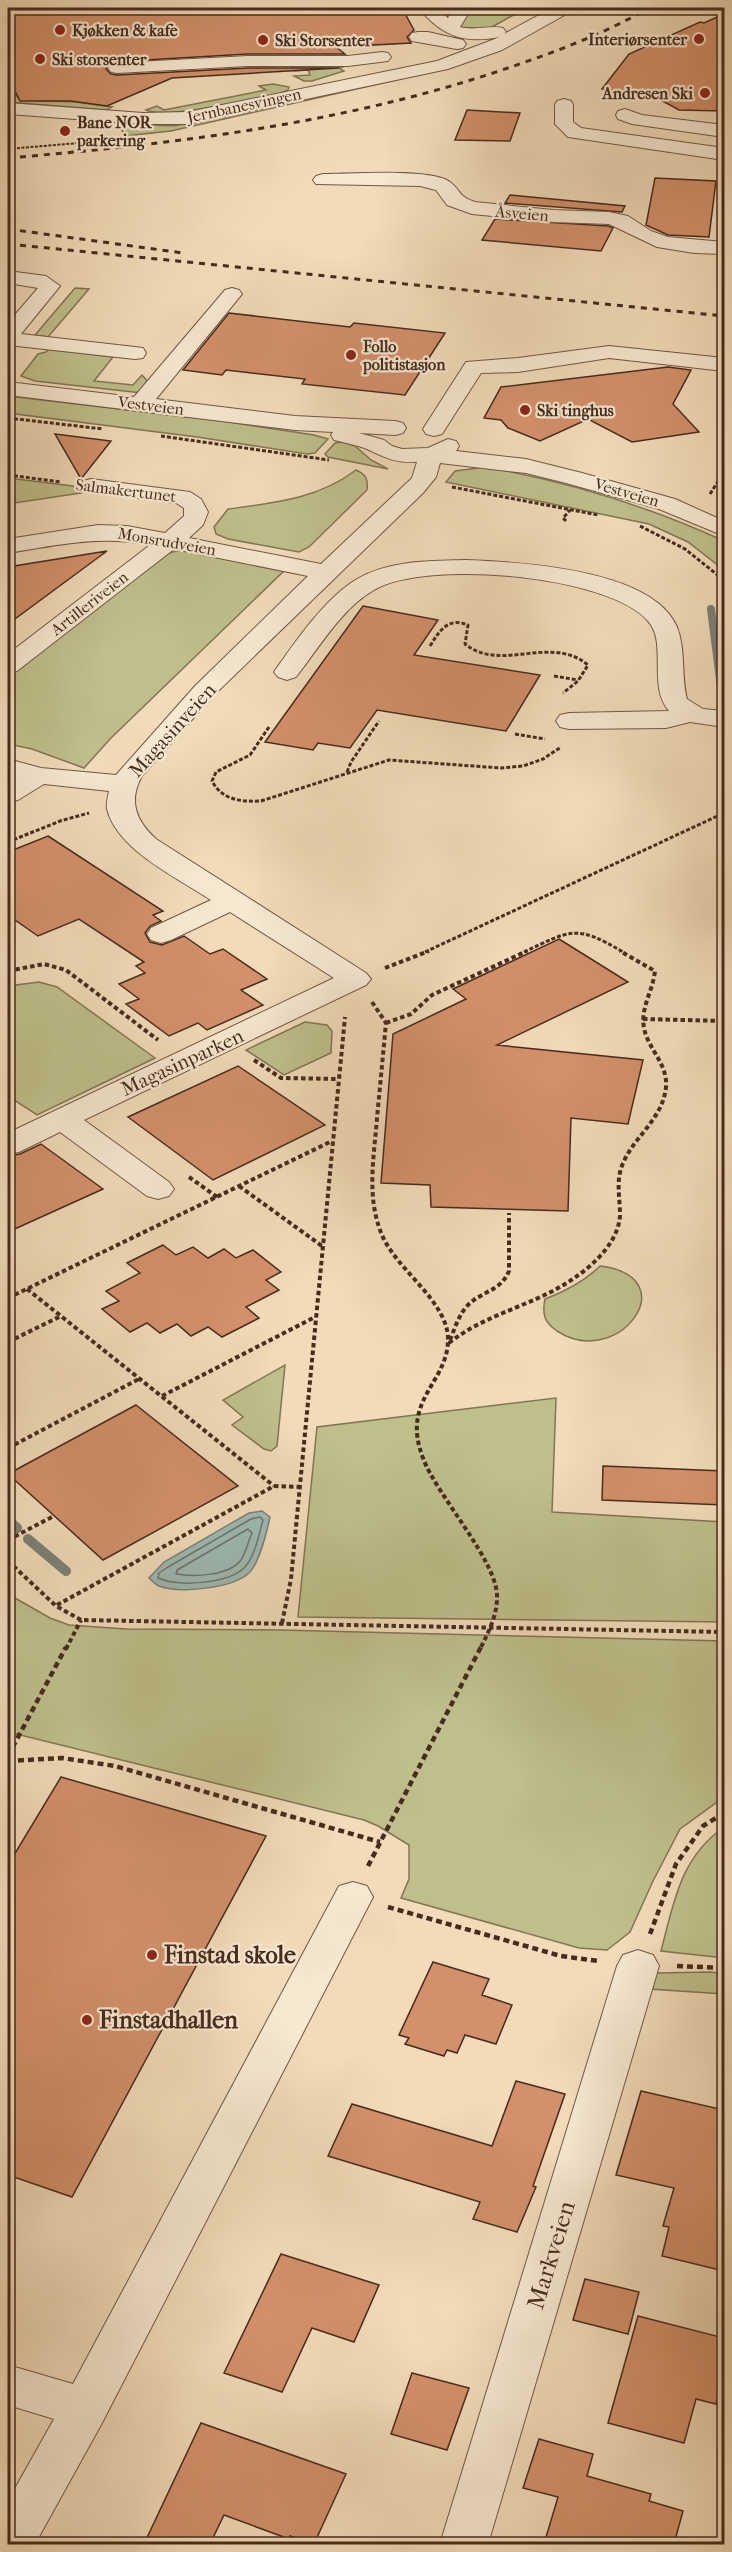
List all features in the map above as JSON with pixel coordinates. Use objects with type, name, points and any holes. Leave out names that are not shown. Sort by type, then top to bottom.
[{"type":"street","points":[[427,8],[460,40]]},
{"type":"street","points":[[457,8],[460,40]]},
{"type":"street","name":"Jernbanesvingen","points":[[497,39],[538,8]]},
{"type":"street","name":"Jernbanesvingen","points":[[8,109],[56,110],[146,119],[188,118],[442,65],[564,8]]},
{"type":"street","points":[[460,40],[460,34],[497,39]]},
{"type":"street","points":[[418,38],[497,39]]},
{"type":"street","points":[[117,68],[231,61],[320,62],[377,58],[460,40]]},
{"type":"street","name":"Jernbanesvingen","points":[[372,78],[460,40]]},
{"type":"street","points":[[339,53],[358,58],[377,58]]},
{"type":"street","points":[[564,105],[564,124],[575,133],[724,154]]},
{"type":"street","points":[[625,115],[639,120],[724,131]]},
{"type":"street","name":"Åsveien","points":[[324,180],[407,179],[442,186],[454,201],[472,208],[621,220],[644,235],[664,243],[724,248]]},
{"type":"street","points":[[442,186],[468,187]]},
{"type":"street","points":[[602,199],[613,205],[621,220]]},
{"type":"street","points":[[8,277],[39,280],[50,286],[13,339],[8,360]]},
{"type":"street","points":[[140,404],[232,294]]},
{"type":"street","points":[[13,339],[135,353]]},
{"type":"street","name":"Magasinveien","points":[[122,796],[140,761],[204,691],[425,477],[442,434],[474,367],[518,365],[609,352],[724,365]]},
{"type":"street","name":"Vestveien","points":[[8,388],[295,423],[395,428],[419,426],[526,466],[637,495],[692,514],[724,529]]},
{"type":"street","name":"Vestveien","points":[[295,423],[386,450],[442,434]]},
{"type":"street","points":[[395,428],[379,435],[376,440],[386,450],[398,474],[397,503]]},
{"type":"street","name":"Salmakertunet","points":[[91,486],[169,494],[190,500],[198,511],[195,521],[170,540]]},
{"type":"street","name":"Monsrudveien","points":[[8,546],[107,532],[139,534],[326,572]]},
{"type":"street","name":"Artilleriveien","points":[[8,666],[170,540]]},
{"type":"street","points":[[287,672],[345,602],[358,590],[384,576],[408,570],[434,568],[525,571],[611,588],[632,596],[650,608],[660,618],[666,631],[674,701],[678,707],[691,714],[724,719]]},
{"type":"street","points":[[562,734],[666,720],[691,714]]},
{"type":"street","points":[[8,767],[122,796],[126,822],[146,845],[356,979]]},
{"type":"street","points":[[8,794],[39,776]]},
{"type":"street","points":[[161,934],[231,901]]},
{"type":"street","name":"Magasinparken","points":[[8,1145],[356,979]]},
{"type":"street","points":[[62,1119],[158,1189]]},
{"type":"street","points":[[13,2526],[85,2408],[353,1897]]},
{"type":"street","name":"Markveien","points":[[464,2544],[638,1966]]},
{"type":"street","points":[[8,2385],[85,2408]]},
{"type":"path","points":[[662,11],[684,8]]},
{"type":"path","points":[[709,8],[724,10]]},
{"type":"path","points":[[8,418],[107,430]]},
{"type":"path","points":[[152,435],[316,457],[337,462]]},
{"type":"path","points":[[708,497],[724,472]]},
{"type":"path","name":"Salmakertunet","points":[[8,475],[91,486]]},
{"type":"path","points":[[446,486],[604,516]]},
{"type":"path","points":[[566,521],[563,518],[571,509]]},
{"type":"path","points":[[633,524],[660,534],[689,552],[724,580]]},
{"type":"path","points":[[430,646],[444,624],[450,621],[460,621],[468,627],[464,640],[469,649],[493,655],[556,652],[576,655],[588,665],[579,680],[556,696]]},
{"type":"path","points":[[554,676],[579,680]]},
{"type":"path","points":[[347,773],[351,762],[379,721]]},
{"type":"path","points":[[269,727],[250,755],[216,772],[212,781],[218,791],[239,800],[261,801],[380,762],[399,759],[471,767],[516,766],[546,758],[558,750],[562,734],[515,734]]},
{"type":"path","points":[[8,842],[122,796]]},
{"type":"path","points":[[356,979],[419,955],[724,813]]},
{"type":"path","points":[[386,1023],[411,1014],[432,995],[565,933],[588,934],[599,938],[622,954],[641,961],[655,971],[655,983],[642,1019],[647,1037],[663,1067],[666,1084],[658,1114],[624,1160],[617,1180],[620,1217],[612,1239],[598,1258],[576,1277],[555,1290],[501,1311],[457,1336],[449,1344]]},
{"type":"path","points":[[8,971],[34,964],[54,964],[60,967],[185,1060]]},
{"type":"path","points":[[356,979],[386,1023],[371,1188],[380,1232],[390,1251],[431,1301],[446,1326],[449,1344]]},
{"type":"path","points":[[282,1623],[291,1579],[345,1017],[356,979]]},
{"type":"path","points":[[642,1019],[724,1021]]},
{"type":"path","points":[[226,1041],[281,1078],[338,1079]]},
{"type":"path","points":[[8,1298],[333,1140]]},
{"type":"path","points":[[239,1186],[322,1246]]},
{"type":"path","points":[[509,1213],[507,1279],[491,1293],[465,1308],[421,1401],[416,1428],[419,1451],[490,1569],[498,1594],[491,1627],[353,1897],[561,1956],[638,1966],[724,1968]]},
{"type":"path","points":[[27,1289],[274,1486]]},
{"type":"path","points":[[8,1342],[61,1316]]},
{"type":"path","points":[[162,1396],[316,1317]]},
{"type":"path","points":[[8,1448],[139,1378]]},
{"type":"path","points":[[56,1606],[274,1486],[300,1487]]},
{"type":"path","points":[[8,1540],[52,1517]]},
{"type":"path","points":[[8,1561],[56,1606],[81,1620],[724,1632]]},
{"type":"path","points":[[8,1756],[81,1620]]},
{"type":"path","points":[[8,1761],[41,1757],[78,1758],[115,1766],[380,1842]]},
{"type":"path","points":[[638,1966],[676,1864],[703,1826],[724,1814]]},
{"type":"green space","points":[[464,8],[526,8],[485,31],[460,28]]},
{"type":"green space","points":[[291,63],[344,64],[346,66],[339,68],[344,71],[312,81],[304,81],[294,76],[310,75],[308,70],[294,71]]},
{"type":"green space","points":[[418,75],[171,131],[125,136],[120,127],[133,124],[179,125]]},
{"type":"green space","points":[[273,84],[289,87],[288,90],[278,94],[217,107],[173,112],[146,110],[157,106],[164,110],[266,90],[259,86]]},
{"type":"green space","points":[[8,93],[14,93],[20,100],[76,102],[112,107],[106,110],[8,102]]},
{"type":"green space","points":[[75,288],[89,289],[48,337],[35,335]]},
{"type":"green space","points":[[49,349],[113,357],[94,381],[133,385],[142,375],[151,385],[142,393],[35,381],[21,376],[38,354]]},
{"type":"green space","points":[[8,396],[222,421],[328,439],[315,453],[307,454],[197,437],[8,413]]},
{"type":"green space","points":[[343,442],[355,446],[371,460],[388,469],[328,457],[325,454],[335,443]]},
{"type":"green space","points":[[486,467],[608,496],[695,528],[724,541],[724,570],[688,542],[649,524],[446,482],[455,471]]},
{"type":"green space","points":[[356,470],[366,478],[367,490],[309,547],[299,552],[228,539],[216,534],[214,527],[228,509],[279,502],[311,494]]},
{"type":"green space","points":[[8,478],[73,486],[81,493],[8,504]]},
{"type":"green space","points":[[180,550],[286,569],[111,738],[84,768],[32,749],[8,744],[8,676],[169,553]]},
{"type":"green space","points":[[39,982],[57,987],[155,1058],[37,1115],[8,1096],[8,986]]},
{"type":"green space","points":[[305,1022],[327,1025],[332,1031],[331,1053],[284,1075],[246,1050]]},
{"type":"green space","points":[[600,1266],[626,1274],[639,1286],[641,1302],[634,1318],[621,1331],[602,1339],[580,1340],[557,1331],[545,1317],[545,1299],[574,1286]]},
{"type":"green space","points":[[285,1365],[277,1446],[271,1451],[264,1449],[232,1425],[243,1417],[223,1400]]},
{"type":"green space","points":[[556,1398],[552,1512],[724,1522],[724,1622],[298,1617],[317,1427]]},
{"type":"green space","points":[[8,1594],[50,1618],[69,1625],[126,1629],[280,1630],[724,1641],[724,1797],[680,1829],[630,1932],[607,1950],[579,1948],[401,1898],[409,1879],[409,1845],[364,1820],[8,1732]]},
{"type":"green space","points":[[724,1827],[724,1958],[661,1951],[675,1898],[688,1867],[709,1839]]},
{"type":"green space","points":[[711,1972],[724,1974],[724,1994],[649,1989],[655,1973]]},
{"type":"water","points":[[262,1511],[270,1517],[265,1538],[253,1568],[241,1578],[219,1586],[180,1589],[159,1586],[149,1578],[164,1562],[249,1513]]},
{"type":"building","points":[[8,8],[402,8],[414,30],[407,37],[411,43],[336,47],[345,54],[248,54],[111,62],[106,69],[111,74],[117,75],[248,68],[339,68],[172,78],[107,106],[71,101],[20,101],[16,93],[8,93]]},
{"type":"building","points":[[724,14],[724,111],[679,110],[650,94],[602,89],[629,54],[700,22],[704,23]]},
{"type":"building","points":[[467,110],[520,113],[510,141],[455,140]]},
{"type":"building","points":[[655,178],[716,181],[709,237],[668,235],[646,225]]},
{"type":"building","points":[[510,195],[625,206],[622,212],[505,203]]},
{"type":"building","points":[[495,219],[613,228],[601,251],[482,240]]},
{"type":"building","name":"Follo politistasjon","points":[[229,313],[350,327],[354,323],[445,333],[405,395],[302,384],[305,379],[226,370],[222,375],[183,370]]},
{"type":"building","name":"Ski tinghus","points":[[668,367],[691,370],[673,404],[699,432],[632,442],[588,419],[540,441],[508,428],[501,420],[484,418],[501,387]]},
{"type":"building","points":[[55,434],[111,441],[81,479]]},
{"type":"building","points":[[107,551],[8,624],[8,567]]},
{"type":"building","points":[[363,606],[438,620],[414,655],[540,675],[506,731],[377,710],[350,748],[318,743],[313,750],[265,742]]},
{"type":"building","points":[[48,836],[163,911],[153,915],[161,921],[150,926],[145,933],[150,942],[162,945],[184,936],[210,954],[223,949],[267,979],[241,990],[263,1005],[207,1030],[198,1023],[169,1036],[126,1004],[139,999],[119,984],[145,973],[136,966],[144,962],[79,919],[38,936],[8,915],[8,852]]},
{"type":"building","points":[[559,939],[628,982],[497,1045],[643,1060],[628,1124],[571,1118],[568,1211],[431,1207],[430,1185],[381,1183],[393,1034],[466,999],[453,989]]},
{"type":"building","points":[[238,1066],[325,1125],[213,1180],[128,1117]]},
{"type":"building","points":[[41,1144],[103,1189],[8,1232],[8,1156],[20,1154]]},
{"type":"building","points":[[163,1245],[176,1255],[193,1247],[208,1258],[224,1249],[236,1258],[253,1250],[281,1272],[266,1280],[279,1290],[246,1307],[259,1318],[222,1337],[208,1327],[191,1336],[177,1324],[160,1333],[147,1323],[130,1332],[102,1309],[119,1301],[106,1291],[140,1273],[127,1263]]},
{"type":"building","points":[[136,1405],[238,1486],[103,1560],[8,1474]]},
{"type":"building","points":[[603,1466],[724,1471],[724,1505],[602,1500]]},
{"type":"building","name":"Finstadhallen","points":[[61,1777],[266,1836],[72,2197],[8,2175],[8,1865]]},
{"type":"building","points":[[433,1962],[489,1979],[482,1995],[512,2005],[496,2044],[465,2035],[457,2053],[447,2050],[444,2056],[405,2044],[409,2038],[399,2035]]},
{"type":"building","points":[[516,2081],[565,2094],[533,2186],[536,2187],[517,2232],[473,2219],[480,2202],[328,2156],[352,2104],[492,2146]]},
{"type":"building","points":[[641,2091],[724,2110],[724,2271],[662,2256],[669,2227],[663,2226],[674,2188],[616,2175]]},
{"type":"building","points":[[281,2254],[379,2285],[354,2342],[312,2328],[282,2392],[224,2373]]},
{"type":"building","points":[[585,2279],[639,2292],[628,2334],[573,2320]]},
{"type":"building","points":[[638,2316],[724,2338],[724,2371],[716,2404],[696,2399],[684,2443],[608,2423]]},
{"type":"building","points":[[412,2373],[469,2388],[447,2450],[391,2434]]},
{"type":"building","points":[[201,2423],[346,2474],[314,2544],[290,2536],[289,2539],[224,2515],[210,2544],[144,2544]]},
{"type":"building","points":[[539,2439],[593,2454],[587,2476],[651,2494],[649,2501],[683,2511],[674,2544],[544,2544],[558,2497],[523,2488]]},
{"type":"waterway","points":[[711,609],[723,703]]},
{"type":"waterway","points":[[8,1520],[17,1528]]},
{"type":"waterway","points":[[28,1539],[66,1571]]},
{"type":"railway","points":[[8,158],[194,138],[318,118],[379,105],[537,58],[594,35],[649,8]]},
{"type":"railway","points":[[8,229],[183,253]]},
{"type":"railway","points":[[8,244],[724,316]]},
{"type":"place","name":"Kjøkken & kafe","points":[[60,30]]},
{"type":"place","name":"Interiørsenter","points":[[699,39]]},
{"type":"place","name":"Ski Storsenter","points":[[263,40]]},
{"type":"place","name":"Ski storsenter","points":[[40,59]]},
{"type":"place","name":"Andresen Ski","points":[[705,93]]},
{"type":"place","name":"Bane NOR parkering","points":[[65,131]]},
{"type":"place","name":"Follo politistasjon","points":[[351,355]]},
{"type":"place","name":"Ski tinghus","points":[[525,410]]},
{"type":"place","name":"Finstad skole","points":[[152,1955]]},
{"type":"place","name":"Finstadhallen","points":[[87,2020]]}]
